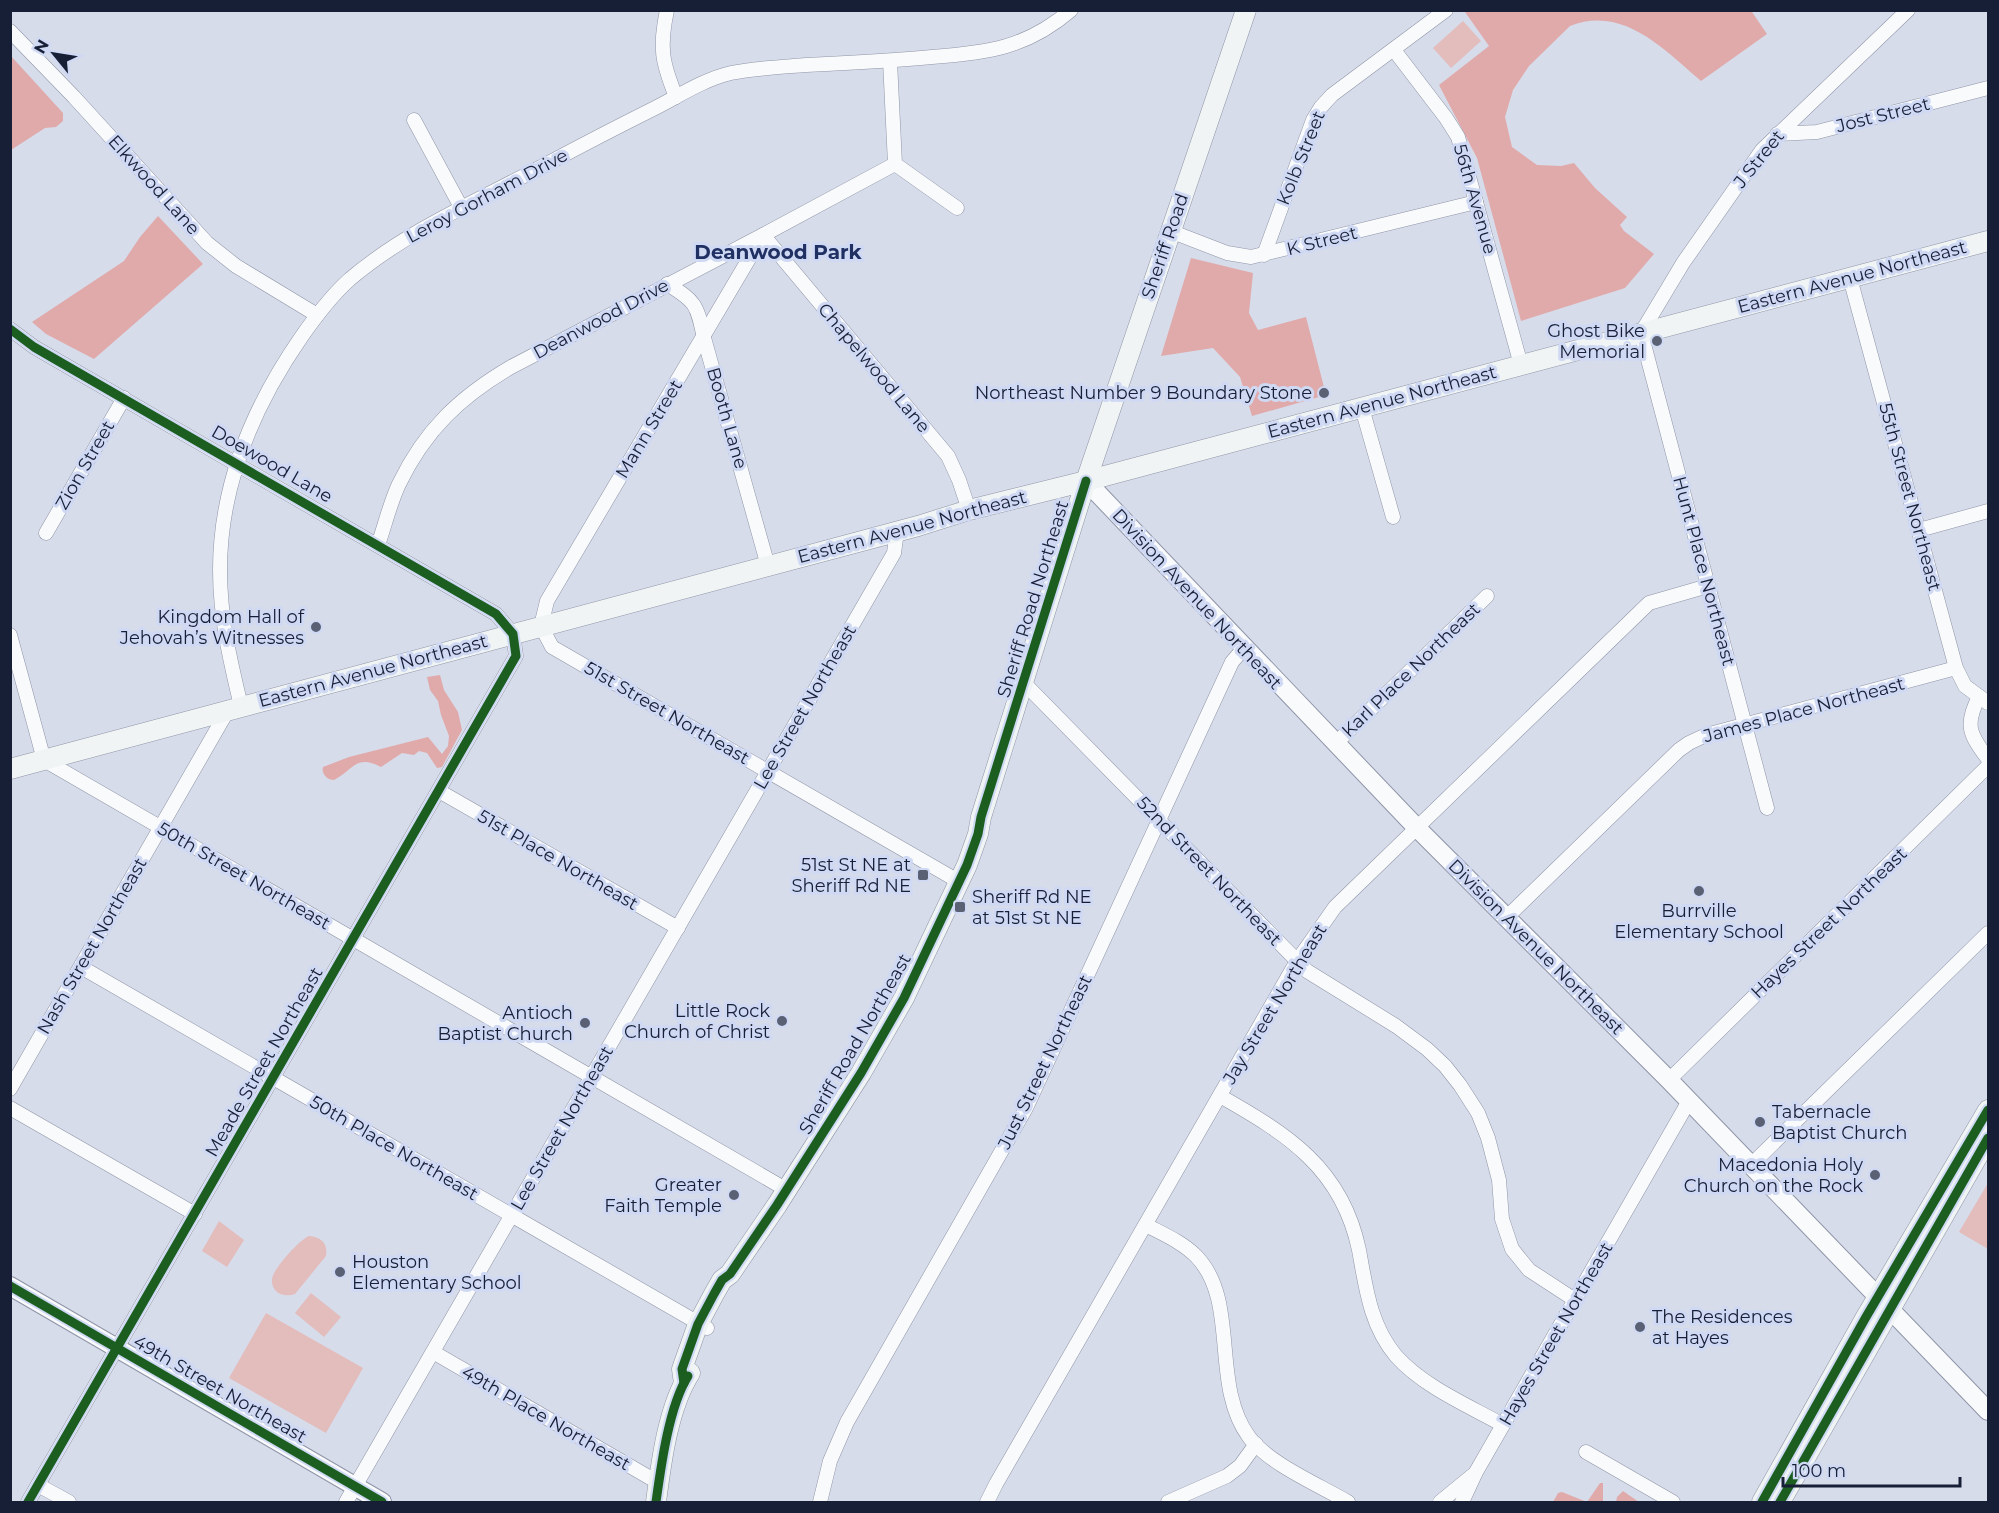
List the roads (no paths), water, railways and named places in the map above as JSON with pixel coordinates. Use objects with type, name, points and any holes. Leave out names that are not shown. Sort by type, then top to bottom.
[{"type":"main road","name":"Sheriff Road","points":[[1086,481],[1246,10]]},
{"type":"main road","name":"Eastern Avenue Northeast","points":[[10,769],[969,510],[1989,241]]},
{"type":"main road","name":"Sheriff Road Northeast","points":[[657,1493],[670,1426],[684,1383],[682,1369],[722,1280],[730,1274],[787,1190],[891,1023],[931,944],[958,881],[958,865],[972,831],[981,817],[1086,481]]},
{"type":"main road","points":[[1774,1502],[1816,1440],[1885,1303],[1989,1110]]},
{"type":"main road","points":[[1774,1502],[1786,1458],[1830,1381],[1885,1303],[1989,1138]]},
{"type":"main road","points":[[1816,1440],[1810,1431],[1824,1405],[1830,1381]]},
{"type":"street","points":[[667,10],[662,52],[664,68],[676,97]]},
{"type":"street","name":"Leroy Gorham Drive","points":[[234,708],[220,568],[223,526],[237,463],[253,419],[267,390],[317,315],[348,281],[408,237],[676,97],[733,73],[760,69],[976,54],[1012,46],[1045,31],[1071,10]]},
{"type":"street","name":"Kolb Street","points":[[1263,255],[1300,154],[1321,107],[1332,95],[1446,10]]},
{"type":"street","name":"J Street","points":[[1641,333],[1683,262],[1751,164],[1777,134],[1908,10]]},
{"type":"street","name":"Elkwood Lane","points":[[10,31],[74,97],[216,252],[317,315]]},
{"type":"street","name":"56th Avenue","points":[[1394,50],[1454,130],[1461,145],[1521,365]]},
{"type":"street","points":[[890,61],[895,164],[957,208]]},
{"type":"street","name":"Jost Street","points":[[1777,134],[1817,132],[1989,88]]},
{"type":"street","points":[[414,120],[462,209]]},
{"type":"street","name":"Deanwood Drive","points":[[378,545],[398,486],[416,454],[442,419],[480,385],[895,164]]},
{"type":"street","name":"K Street","points":[[1170,231],[1236,256],[1251,257],[1476,202]]},
{"type":"street","name":"Mann Street","points":[[541,626],[547,601],[764,235]]},
{"type":"street","name":"Chapelwood Lane","points":[[764,235],[948,456],[969,510]]},
{"type":"street","name":"55th Street Northeast","points":[[1850,278],[1956,668],[1965,686],[1984,700]]},
{"type":"street","name":"Booth Lane","points":[[667,284],[693,301],[699,314],[768,566]]},
{"type":"street","name":"Doewood Lane","points":[[10,329],[34,347],[496,614],[513,634]]},
{"type":"street","name":"Hunt Place Northeast","points":[[1641,333],[1767,808]]},
{"type":"street","name":"Zion Street","points":[[46,533],[124,398]]},
{"type":"street","points":[[1362,408],[1393,517]]},
{"type":"street","name":"Division Avenue Northeast","points":[[1086,481],[1335,744],[1669,1080],[1989,1411]]},
{"type":"street","points":[[1918,530],[1989,511]]},
{"type":"street","name":"Lee Street Northeast","points":[[350,1495],[894,554],[897,531]]},
{"type":"street","name":"Jay Street Northeast","points":[[987,1503],[1297,961],[1335,907],[1649,603],[1708,586]]},
{"type":"street","name":"Karl Place Northeast","points":[[1335,744],[1487,597]]},
{"type":"street","name":"51st Street Northeast","points":[[541,626],[552,647],[958,881]]},
{"type":"street","name":"Meade Street Northeast","points":[[28,1503],[516,656],[513,634]]},
{"type":"street","points":[[10,635],[44,760]]},
{"type":"street","name":"Just Street Northeast","points":[[820,1503],[830,1461],[847,1422],[1026,1108],[1232,662],[1244,648]]},
{"type":"street","name":"James Place Northeast","points":[[1506,918],[1679,750],[1689,743],[1706,735],[1956,668]]},
{"type":"street","name":"52nd Street Northeast","points":[[1024,682],[1309,972],[1417,1041],[1445,1066],[1478,1113],[1488,1138],[1499,1180],[1502,1219],[1512,1249],[1529,1270],[1575,1300]]},
{"type":"street","points":[[1984,700],[1971,714],[1970,723],[1977,744],[1989,759]]},
{"type":"street","name":"Nash Street Northeast","points":[[10,1089],[161,828],[234,708]]},
{"type":"street","name":"50th Street Northeast","points":[[44,760],[787,1190]]},
{"type":"street","name":"Hayes Street Northeast","points":[[1669,1080],[1989,766]]},
{"type":"street","name":"51st Place Northeast","points":[[440,791],[678,928]]},
{"type":"street","points":[[1751,1165],[1989,933]]},
{"type":"street","name":"50th Place Northeast","points":[[81,967],[703,1326]]},
{"type":"street","points":[[1220,1096],[1286,1136],[1300,1147],[1323,1172],[1339,1198],[1353,1230],[1371,1311],[1382,1335],[1396,1356],[1430,1384],[1503,1425]]},
{"type":"street","name":"Hayes Street Northeast","points":[[1462,1503],[1476,1472],[1689,1101]]},
{"type":"street","points":[[10,1108],[195,1214]]},
{"type":"street","points":[[1146,1225],[1190,1251],[1210,1276],[1219,1303],[1231,1398],[1239,1420],[1256,1444],[1275,1460],[1348,1503]]},
{"type":"street","name":"49th Street Northeast","points":[[10,1286],[117,1347],[350,1495],[382,1503]]},
{"type":"street","name":"49th Place Northeast","points":[[433,1352],[657,1493]]},
{"type":"street","points":[[1168,1503],[1227,1476],[1239,1466],[1256,1444]]},
{"type":"street","points":[[1587,1452],[1673,1503]]},
{"type":"street","name":"Hayes Street Northeast","points":[[1440,1503],[1476,1472]]},
{"type":"street","points":[[38,1485],[69,1503]]},
{"type":"place","name":"Ghost Bike Memorial","points":[[1657,341]]},
{"type":"place","name":"Northeast Number 9 Boundary Stone","points":[[1324,393]]},
{"type":"place","name":"Kingdom Hall of Jehovah’s Witnesses","points":[[316,627]]},
{"type":"place","name":"51st St NE at Sheriff Rd NE","points":[[923,875]]},
{"type":"place","name":"Burrville Elementary School","points":[[1699,891]]},
{"type":"place","name":"Sheriff Rd NE at 51st St NE","points":[[960,907]]},
{"type":"place","name":"Little Rock Church of Christ","points":[[782,1021]]},
{"type":"place","name":"Antioch Baptist Church","points":[[585,1023]]},
{"type":"place","name":"Tabernacle Baptist Church","points":[[1760,1122]]},
{"type":"place","name":"Macedonia Holy Church on the Rock","points":[[1875,1175]]},
{"type":"place","name":"Greater Faith Temple","points":[[734,1195]]},
{"type":"place","name":"Houston Elementary School","points":[[340,1272]]},
{"type":"place","name":"The Residences at Hayes","points":[[1640,1327]]},
{"type":"district","name":"Deanwood Park","points":[[778,252]]}]
